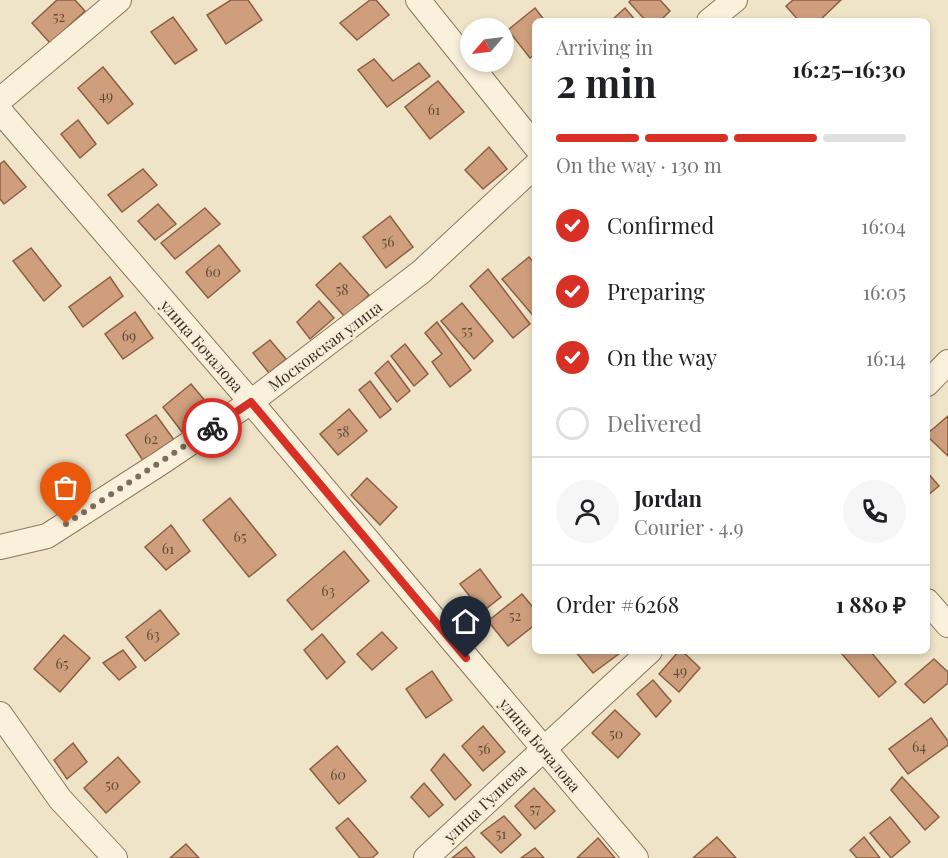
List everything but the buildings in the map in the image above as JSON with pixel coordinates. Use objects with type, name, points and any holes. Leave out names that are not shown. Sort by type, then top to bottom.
[{"type":"street","points":[[0,100],[119,0]]},
{"type":"street","points":[[418,0],[532,142]]},
{"type":"street","points":[[713,18],[735,0]]},
{"type":"street","name":"улица Бочалова","points":[[0,111],[251,402],[636,858]]},
{"type":"street","name":"Московская улица","points":[[0,547],[47,536],[251,402],[421,272],[532,169]]},
{"type":"street","points":[[930,381],[948,362]]},
{"type":"street","points":[[930,604],[948,625]]},
{"type":"street","name":"улица Гулиева","points":[[426,858],[647,654]]},
{"type":"street","points":[[0,714],[60,799],[115,858]]},
{"type":"way so far","points":[[66,524],[212,428]]},
{"type":"route","points":[[212,428],[251,402],[466,658]]}]
